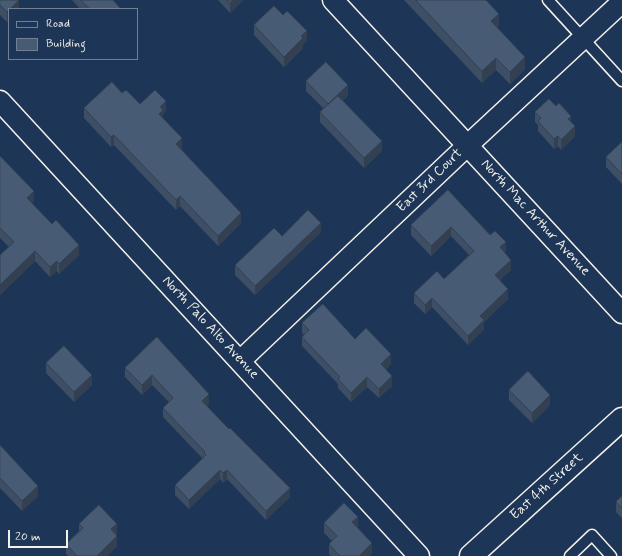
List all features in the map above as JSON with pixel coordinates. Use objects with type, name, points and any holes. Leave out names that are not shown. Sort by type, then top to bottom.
[{"type":"street","name":"North Mac Arthur Avenue","points":[[333,0],[622,313]]},
{"type":"street","name":"East 3rd Court","points":[[240,361],[468,145],[622,2]]},
{"type":"street","name":"North Palo Alto Avenue","points":[[0,101],[419,556]]},
{"type":"street","name":"East 4th Street","points":[[471,556],[622,419]]},
{"type":"lane","points":[[548,0],[622,81]]},
{"type":"lane","points":[[570,556],[592,535],[611,556]]},
{"type":"building","points":[[0,0],[19,0],[11,8],[8,8],[7,12],[0,5]]},
{"type":"building","points":[[81,0],[113,0],[120,8],[89,8]]},
{"type":"building","points":[[416,0],[486,0],[499,14],[491,21],[525,57],[510,72],[496,58],[482,71]]},
{"type":"building","points":[[274,6],[283,15],[287,11],[307,31],[301,36],[303,38],[284,57],[254,25]]},
{"type":"building","points":[[326,62],[348,85],[328,104],[306,81]]},
{"type":"building","points":[[112,82],[122,93],[126,90],[140,104],[155,90],[166,101],[160,107],[163,110],[159,114],[182,138],[176,144],[241,213],[218,236],[180,196],[176,200],[114,135],[111,137],[84,108]]},
{"type":"building","points":[[338,96],[382,141],[364,158],[320,112]]},
{"type":"building","points":[[549,99],[556,106],[559,103],[571,116],[568,119],[575,126],[561,140],[558,136],[554,139],[538,121],[541,118],[535,112]]},
{"type":"building","points":[[622,142],[622,174],[606,157]]},
{"type":"building","points":[[0,156],[34,191],[27,198],[52,224],[56,220],[79,245],[59,264],[57,261],[50,267],[35,251],[0,285],[0,255],[14,242],[0,228]]},
{"type":"building","points":[[448,190],[490,235],[495,231],[506,242],[500,247],[511,260],[495,275],[508,289],[480,316],[484,320],[468,336],[432,298],[425,305],[414,293],[437,271],[444,279],[474,251],[451,227],[431,246],[411,225]]},
{"type":"building","points":[[308,210],[321,223],[255,286],[235,265],[274,228],[282,236]]},
{"type":"building","points":[[323,304],[355,339],[366,328],[391,354],[381,364],[392,376],[379,389],[367,377],[351,393],[338,379],[340,377],[302,337],[309,330],[302,323]]},
{"type":"building","points":[[157,337],[209,394],[202,401],[290,488],[266,511],[227,470],[223,473],[220,470],[189,500],[175,485],[206,455],[204,453],[205,452],[163,408],[173,398],[152,375],[142,385],[125,368]]},
{"type":"building","points":[[64,346],[92,375],[74,392],[46,363]]},
{"type":"building","points":[[528,371],[550,395],[532,413],[509,390]]},
{"type":"building","points":[[0,445],[38,486],[22,501],[0,478]]},
{"type":"building","points":[[622,496],[622,508],[616,502]]},
{"type":"building","points":[[344,503],[358,517],[352,522],[372,543],[360,555],[361,556],[340,556],[329,544],[337,536],[324,523]]},
{"type":"building","points":[[99,505],[117,524],[111,529],[117,536],[97,556],[77,556],[66,544],[83,528],[79,524]]}]
